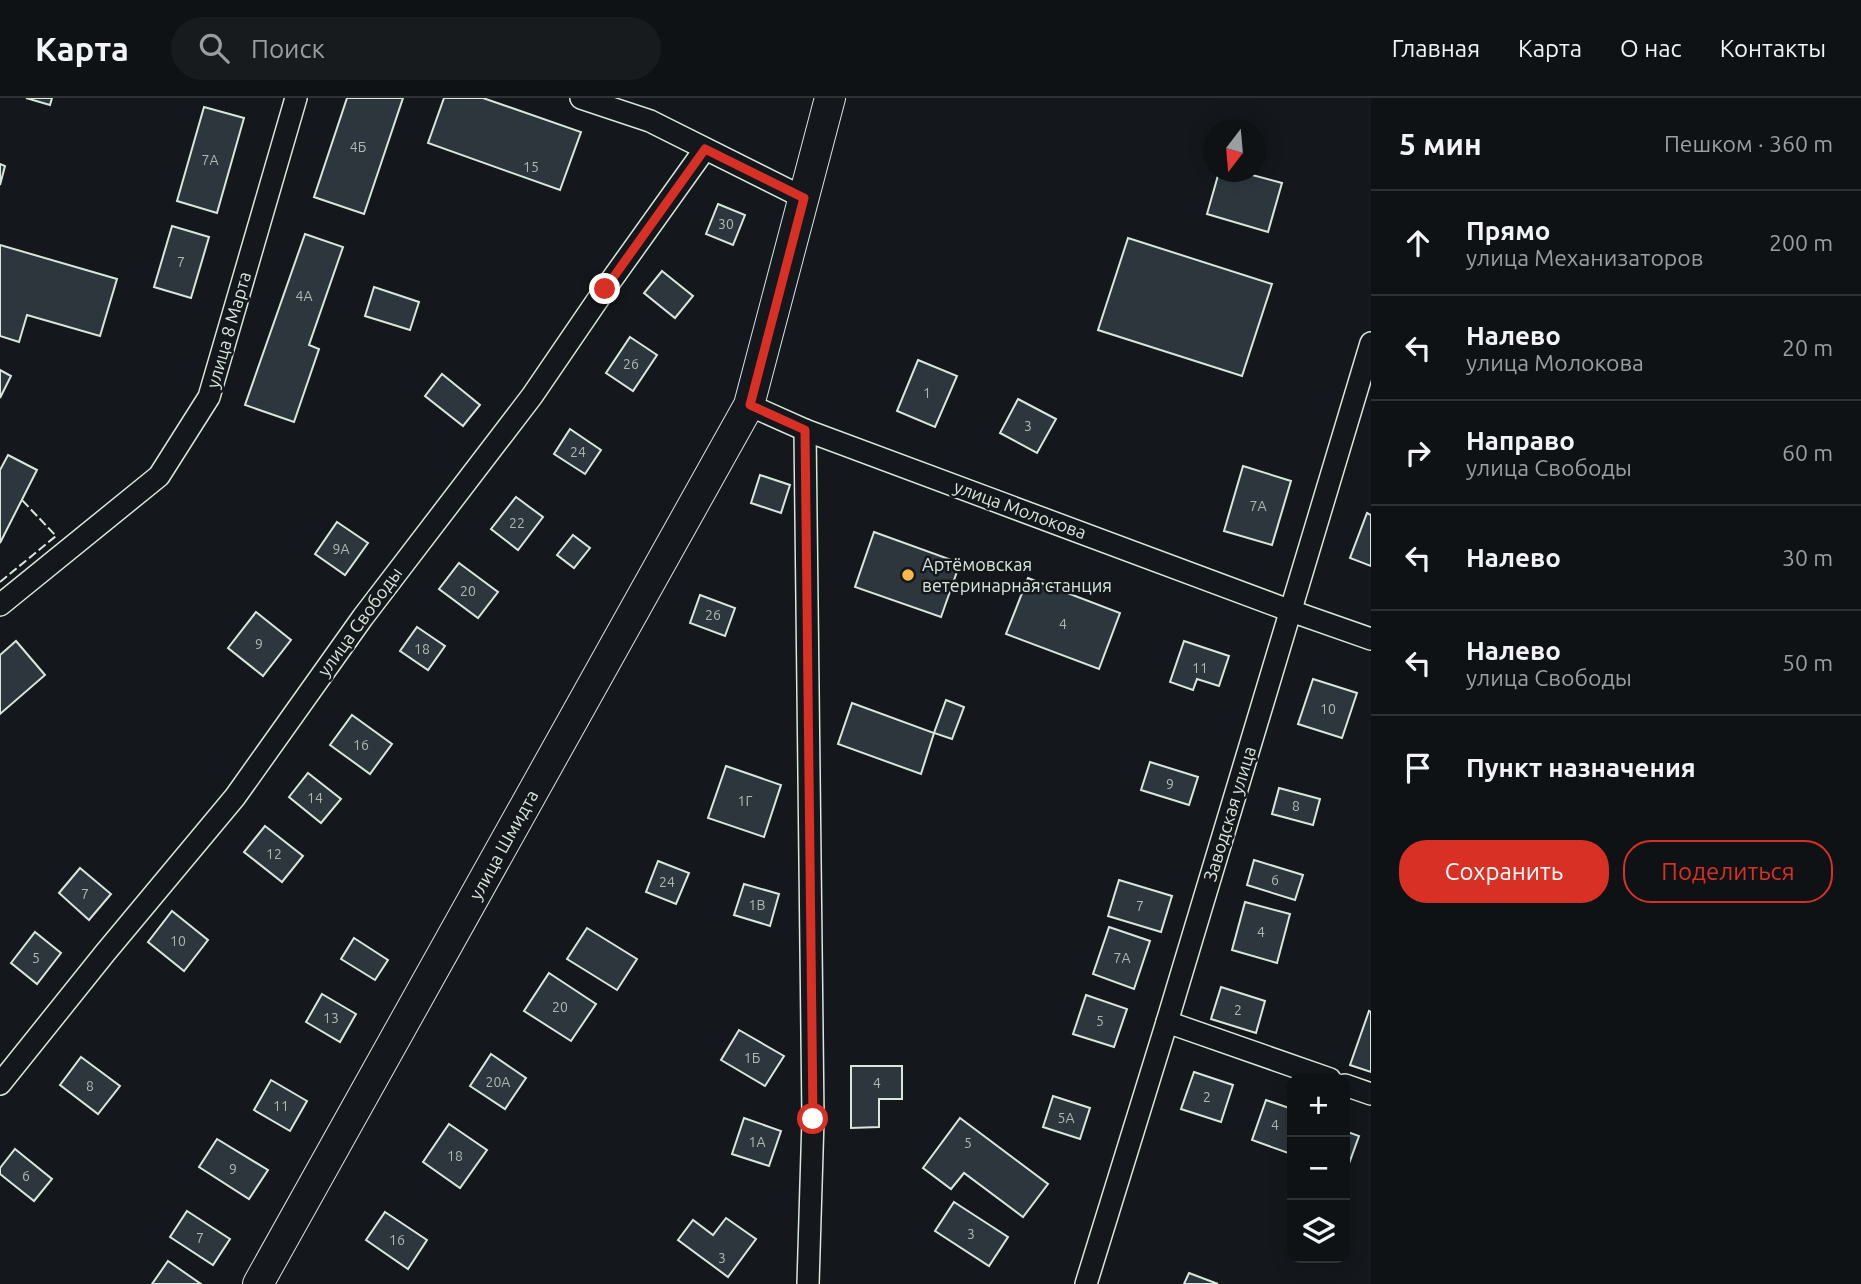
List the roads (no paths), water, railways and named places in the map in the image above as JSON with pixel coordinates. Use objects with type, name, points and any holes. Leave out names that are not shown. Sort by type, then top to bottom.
[{"type":"street","name":"улица 8 Марта","points":[[0,605],[159,476],[209,397],[296,98]]},
{"type":"street","points":[[581,98],[650,121],[804,198]]},
{"type":"street","points":[[750,405],[830,98]]},
{"type":"street","name":"улица Свободы","points":[[0,1084],[235,797],[363,617],[532,396],[705,149]]},
{"type":"street","name":"Заводская улица","points":[[1086,1284],[1371,343]]},
{"type":"street","name":"улица Молокова","points":[[750,405],[805,430],[1371,639]]},
{"type":"street","name":"улица Шмидта","points":[[258,1284],[750,405]]},
{"type":"street","points":[[805,430],[813,1119],[808,1284]]},
{"type":"street","points":[[1167,1022],[1315,1074]]},
{"type":"street","points":[[1350,1087],[1371,1094]]},
{"type":"place","name":"Артёмовская ветеринарная станция","points":[[908,575]]}]
